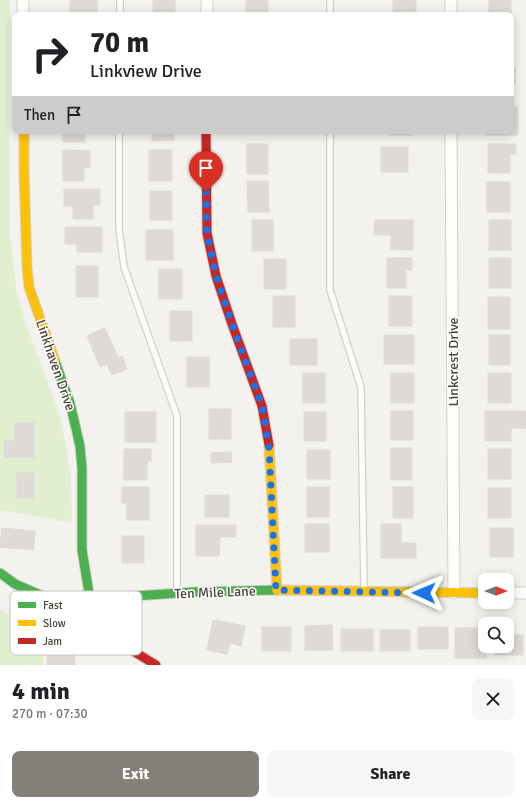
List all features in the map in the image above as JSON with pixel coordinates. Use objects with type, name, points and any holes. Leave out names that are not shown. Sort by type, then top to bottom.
[{"type":"street","points":[[23,0],[23,12]]},
{"type":"street","points":[[207,0],[207,12]]},
{"type":"street","points":[[451,0],[451,12]]},
{"type":"street","name":"Linkhaven Drive","points":[[24,134],[27,267],[29,287],[70,403],[80,446],[82,468],[82,550],[89,591]]},
{"type":"street","points":[[206,134],[207,233],[216,276],[262,406],[269,448],[276,590]]},
{"type":"street","name":"Linkcrest Drive","points":[[452,134],[454,593]]},
{"type":"street","name":"Ten Mile Lane","points":[[0,573],[15,584],[31,591]]},
{"type":"street","name":"Ten Mile Lane","points":[[142,595],[194,592],[276,590],[478,593]]},
{"type":"street","points":[[514,593],[526,593]]},
{"type":"street","points":[[140,655],[156,665]]},
{"type":"lane","points":[[120,0],[120,12]]},
{"type":"lane","points":[[330,0],[330,12]]},
{"type":"lane","points":[[119,134],[119,229],[124,267],[178,416],[177,593]]},
{"type":"lane","points":[[330,134],[330,290],[361,387],[364,592]]},
{"type":"green space","points":[[0,0],[10,0],[10,238],[17,294],[27,327],[61,419],[71,476],[72,523],[0,510]]},
{"type":"green space","points":[[0,609],[10,615],[10,655],[43,655],[43,665],[0,665]]},
{"type":"building","points":[[70,0],[97,0],[97,12],[70,12]]},
{"type":"building","points":[[153,0],[175,0],[175,12],[153,12]]},
{"type":"building","points":[[246,0],[268,0],[268,12],[246,12]]},
{"type":"building","points":[[393,0],[416,0],[416,12],[393,12]]},
{"type":"building","points":[[489,0],[511,0],[511,12],[489,12]]},
{"type":"building","points":[[514,67],[515,67],[514,84]]},
{"type":"building","points":[[514,107],[518,107],[518,135],[487,135],[514,134]]},
{"type":"building","points":[[63,134],[85,134],[85,142],[63,142]]},
{"type":"building","points":[[152,134],[173,134],[174,140],[152,141]]},
{"type":"building","points":[[389,134],[412,134],[412,135]]},
{"type":"building","points":[[247,144],[268,144],[268,174],[247,174]]},
{"type":"building","points":[[488,144],[516,144],[516,154],[510,154],[510,173],[488,173]]},
{"type":"building","points":[[381,147],[408,147],[408,172],[381,172]]},
{"type":"building","points":[[63,150],[90,151],[90,168],[84,168],[84,181],[63,181]]},
{"type":"building","points":[[149,150],[172,150],[172,181],[149,181]]},
{"type":"building","points":[[247,181],[268,181],[269,212],[248,212]]},
{"type":"building","points":[[487,182],[510,182],[510,212],[487,212]]},
{"type":"building","points":[[64,189],[100,189],[100,205],[93,205],[93,219],[73,219],[73,206],[64,206]]},
{"type":"building","points":[[150,191],[172,191],[172,220],[150,220]]},
{"type":"building","points":[[252,220],[273,220],[273,251],[252,251]]},
{"type":"building","points":[[375,220],[413,220],[413,250],[391,249],[391,235],[374,235]]},
{"type":"building","points":[[489,220],[511,220],[511,250],[489,250]]},
{"type":"building","points":[[65,227],[102,227],[102,252],[77,252],[77,244],[65,244]]},
{"type":"building","points":[[146,230],[173,230],[173,260],[146,260]]},
{"type":"building","points":[[387,258],[412,258],[412,270],[406,270],[406,288],[387,288]]},
{"type":"building","points":[[489,258],[511,258],[511,288],[489,288]]},
{"type":"building","points":[[264,259],[286,259],[286,289],[264,289]]},
{"type":"building","points":[[76,266],[98,266],[98,297],[76,297]]},
{"type":"building","points":[[159,269],[182,269],[182,299],[159,299]]},
{"type":"building","points":[[273,296],[295,296],[295,327],[273,327]]},
{"type":"building","points":[[389,296],[412,296],[412,326],[389,326]]},
{"type":"building","points":[[488,297],[510,297],[510,329],[488,329]]},
{"type":"building","points":[[170,311],[192,311],[192,341],[170,341]]},
{"type":"building","points":[[105,328],[118,358],[122,356],[127,369],[112,375],[107,364],[100,367],[87,336]]},
{"type":"building","points":[[384,335],[414,335],[414,364],[384,364]]},
{"type":"building","points":[[489,335],[510,335],[510,365],[489,365]]},
{"type":"building","points":[[290,339],[317,339],[317,365],[290,365]]},
{"type":"building","points":[[187,357],[209,357],[209,387],[187,387]]},
{"type":"building","points":[[303,373],[325,373],[325,403],[303,403]]},
{"type":"building","points":[[391,373],[414,373],[414,403],[391,403]]},
{"type":"building","points":[[488,373],[511,373],[511,403],[488,403]]},
{"type":"building","points":[[209,409],[231,409],[231,439],[209,439]]},
{"type":"building","points":[[391,411],[413,411],[413,440],[391,440]]},
{"type":"building","points":[[485,411],[526,411],[526,428],[511,428],[511,441],[485,441]]},
{"type":"building","points":[[125,412],[156,412],[156,442],[125,442]]},
{"type":"building","points":[[304,412],[326,412],[326,441],[304,441]]},
{"type":"building","points":[[15,423],[34,423],[34,457],[4,457],[4,441],[15,441]]},
{"type":"building","points":[[391,448],[412,448],[412,480],[391,480]]},
{"type":"building","points":[[124,449],[151,449],[151,461],[147,461],[147,480],[124,480]]},
{"type":"building","points":[[488,449],[511,449],[511,479],[488,479]]},
{"type":"building","points":[[307,450],[330,450],[330,479],[307,479]]},
{"type":"building","points":[[231,452],[232,462],[211,463],[211,453]]},
{"type":"building","points":[[17,473],[34,473],[34,498],[17,498]]},
{"type":"building","points":[[122,487],[149,487],[149,520],[127,520],[127,503],[122,503]]},
{"type":"building","points":[[307,487],[329,487],[329,517],[307,517]]},
{"type":"building","points":[[393,487],[413,487],[413,518],[393,518]]},
{"type":"building","points":[[488,488],[511,488],[511,518],[488,518]]},
{"type":"building","points":[[205,495],[229,495],[229,517],[205,517]]},
{"type":"building","points":[[305,524],[329,524],[329,552],[305,552]]},
{"type":"building","points":[[381,524],[401,524],[401,543],[416,543],[416,558],[381,558]]},
{"type":"building","points":[[196,525],[236,525],[236,537],[220,537],[219,556],[196,556]]},
{"type":"building","points":[[2,528],[35,531],[33,550],[0,547]]},
{"type":"building","points":[[490,528],[513,528],[513,557],[490,557]]},
{"type":"building","points":[[122,536],[144,536],[144,563],[122,563]]},
{"type":"building","points":[[213,620],[245,626],[241,646],[230,643],[227,654],[207,650]]},
{"type":"building","points":[[332,625],[333,650],[305,650],[305,626]]},
{"type":"building","points":[[262,627],[291,627],[291,651],[262,651]]},
{"type":"building","points":[[418,627],[448,627],[448,649],[418,649]]},
{"type":"building","points":[[455,628],[478,628],[478,653],[486,653],[486,658],[455,658]]},
{"type":"building","points":[[341,629],[373,629],[373,651],[341,651]]},
{"type":"building","points":[[380,630],[410,630],[410,651],[380,651]]},
{"type":"building","points":[[514,635],[523,635],[523,655],[495,655],[495,653],[514,653]]},
{"type":"building","points":[[48,655],[75,655],[74,665],[47,665]]},
{"type":"traffic: fast","points":[[55,361],[70,403],[80,446],[82,468],[82,550],[89,591]]},
{"type":"traffic: fast","points":[[0,573],[15,584],[31,591]]},
{"type":"traffic: fast","points":[[142,596],[194,592],[277,590]]},
{"type":"traffic: slow","points":[[24,134],[27,267],[29,287],[55,361]]},
{"type":"traffic: slow","points":[[269,445],[277,590]]},
{"type":"traffic: slow","points":[[277,590],[478,593]]},
{"type":"traffic: jam","points":[[206,134],[207,233],[216,276],[262,406],[269,445]]},
{"type":"traffic: jam","points":[[140,655],[156,665]]},
{"type":"route","points":[[206,192],[207,233],[216,276],[262,406],[269,448],[276,590],[424,593]]}]
